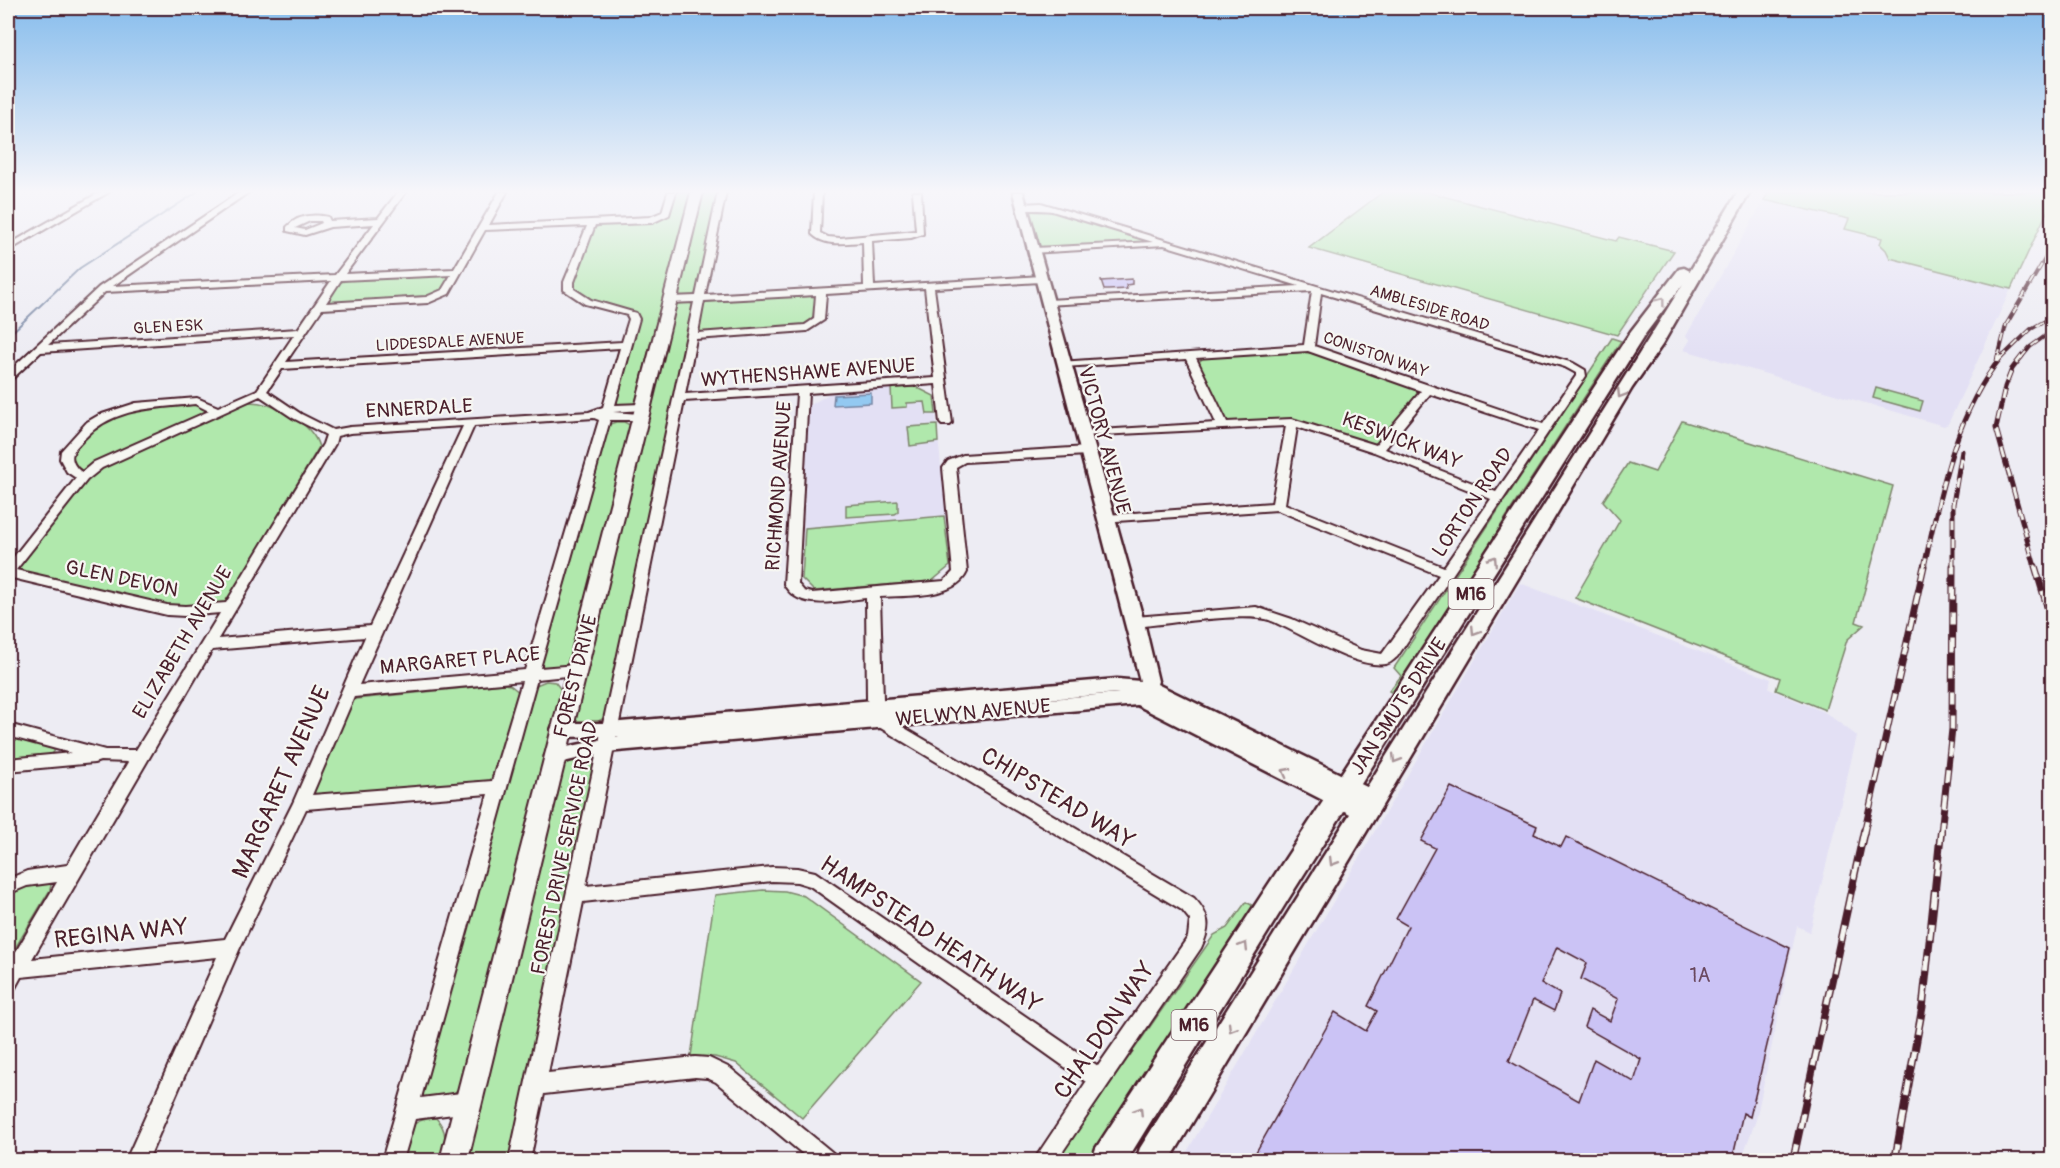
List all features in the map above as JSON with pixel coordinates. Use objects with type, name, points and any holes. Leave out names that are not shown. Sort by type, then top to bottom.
[{"type":"main road","name":"FOREST DRIVE","points":[[454,1161],[560,730],[683,247]]},
{"type":"main road","name":"JAN SMUTS DRIVE","points":[[1108,1161],[1639,331],[1704,247]]},
{"type":"main road","name":"JAN SMUTS DRIVE","points":[[1152,1161],[1618,398],[1658,339],[1713,247]]},
{"type":"street","points":[[8,377],[102,289],[165,247]]},
{"type":"street","points":[[8,572],[83,477],[108,459],[261,392],[361,247]]},
{"type":"street","points":[[319,306],[435,298],[446,292],[472,247]]},
{"type":"street","points":[[393,1161],[531,676],[602,414],[634,319],[631,313],[588,302],[569,290],[569,282],[583,247]]},
{"type":"street","name":"FOREST DRIVE SERVICE ROAD","points":[[520,1161],[710,247]]},
{"type":"street","points":[[867,247],[869,289]]},
{"type":"street","name":"VICTORY AVENUE","points":[[1033,247],[1135,622],[1149,681],[1145,693]]},
{"type":"street","name":"AMBLESIDE ROAD","points":[[1034,251],[1099,247]]},
{"type":"street","name":"AMBLESIDE ROAD","points":[[1180,247],[1569,364],[1581,372]]},
{"type":"street","points":[[102,289],[456,272]]},
{"type":"street","points":[[670,300],[1041,279]]},
{"type":"street","points":[[929,285],[945,423]]},
{"type":"street","points":[[1048,303],[1317,288],[1309,348]]},
{"type":"street","points":[[692,336],[807,328],[819,320],[821,292]]},
{"type":"street","name":"GLEN ESK","points":[[38,348],[300,332]]},
{"type":"street","name":"LIDDESDALE AVENUE","points":[[277,366],[625,345]]},
{"type":"street","name":"CONISTON WAY","points":[[1064,364],[1309,348],[1545,428]]},
{"type":"street","points":[[1190,356],[1222,424]]},
{"type":"street","name":"LORTON ROAD","points":[[1135,622],[1256,612],[1274,616],[1366,658],[1385,659],[1447,573],[1581,372]]},
{"type":"street","name":"WYTHENSHAWE AVENUE","points":[[679,398],[939,381]]},
{"type":"street","points":[[1378,450],[1428,390]]},
{"type":"street","name":"RICHMOND AVENUE","points":[[803,391],[791,584],[794,591],[812,598],[873,593]]},
{"type":"street","points":[[261,392],[297,416],[332,434]]},
{"type":"street","points":[[83,477],[73,472],[66,459],[67,451],[92,424],[103,417],[136,406],[196,402],[205,403],[216,410]]},
{"type":"street","name":"ENNERDALE","points":[[332,434],[350,430],[640,412]]},
{"type":"street","points":[[1278,506],[1292,422]]},
{"type":"street","name":"KESWICK WAY","points":[[1083,434],[1222,424],[1292,422],[1378,450],[1498,497]]},
{"type":"street","name":"MARGARET AVENUE","points":[[137,1161],[231,947],[300,803],[470,423]]},
{"type":"street","name":"ELIZABETH AVENUE","points":[[12,976],[140,756],[329,444],[332,434]]},
{"type":"street","points":[[878,714],[875,699],[873,593],[942,587],[958,579],[960,572],[950,468],[952,464],[963,459],[1087,451]]},
{"type":"street","points":[[1106,519],[1278,506],[1447,573]]},
{"type":"street","name":"GLEN DEVON","points":[[8,572],[168,610],[185,611],[229,607]]},
{"type":"street","points":[[209,645],[375,632]]},
{"type":"street","points":[[1117,686],[1136,678],[1145,667]]},
{"type":"street","name":"MARGARET PLACE","points":[[348,692],[531,676],[576,669]]},
{"type":"street","name":"WELWYN AVENUE","points":[[878,714],[1117,686],[1145,693],[1368,806]]},
{"type":"street","name":"WELWYN AVENUE","points":[[560,730],[608,737],[878,714],[1128,697],[1145,693]]},
{"type":"street","name":"CHIPSTEAD WAY","points":[[878,714],[1188,904],[1198,915],[1201,927]]},
{"type":"street","points":[[8,730],[105,756]]},
{"type":"street","name":"WELWYN AVENUE","points":[[555,756],[608,737]]},
{"type":"street","points":[[8,765],[105,756],[140,756]]},
{"type":"street","points":[[300,803],[498,787]]},
{"type":"street","points":[[8,886],[27,879],[71,872]]},
{"type":"street","name":"HAMPSTEAD HEATH WAY","points":[[576,895],[772,874],[798,875],[815,880],[1100,1080]]},
{"type":"street","name":"CHALDON WAY","points":[[1045,1161],[1196,942],[1201,927]]},
{"type":"street","name":"REGINA WAY","points":[[12,976],[231,947]]},
{"type":"street","points":[[535,1085],[695,1067],[709,1068],[723,1075],[826,1161]]},
{"type":"street","points":[[408,1110],[469,1102]]},
{"type":"shaded area","points":[[1737,247],[1886,247],[1890,258],[2011,289],[1948,424],[1944,426],[1684,350],[1690,340],[1686,336]]},
{"type":"shaded area","points":[[916,387],[934,396],[951,567],[932,582],[814,592],[801,580],[809,406],[832,392]]},
{"type":"shaded area","points":[[1520,583],[1771,679],[1769,689],[1826,713],[1857,736],[1810,932],[1797,926],[1756,1120],[1741,1160],[1182,1160]]},
{"type":"green space","points":[[585,247],[677,247],[635,403],[619,408],[613,404],[635,316],[576,295],[571,279]]},
{"type":"green space","points":[[687,247],[706,247],[696,294],[681,298],[675,295]]},
{"type":"green space","points":[[1037,247],[1082,247],[1042,249]]},
{"type":"green space","points":[[1656,247],[1674,251],[1617,335],[1309,248]]},
{"type":"green space","points":[[1883,247],[2031,247],[2011,289],[1890,258]]},
{"type":"green space","points":[[446,274],[451,277],[441,294],[428,298],[325,304],[339,283],[350,279]]},
{"type":"green space","points":[[811,295],[817,298],[815,324],[811,326],[697,335],[703,303]]},
{"type":"green space","points":[[682,302],[695,304],[604,718],[590,726],[575,725],[571,720],[673,305]]},
{"type":"green space","points":[[1612,338],[1621,341],[1510,511],[1397,695],[1389,691],[1401,676],[1394,668]]},
{"type":"green space","points":[[1304,352],[1317,354],[1415,389],[1419,394],[1379,445],[1373,446],[1301,422],[1226,422],[1198,363],[1203,358]]},
{"type":"green space","points":[[916,387],[934,396],[936,414],[927,414],[925,402],[907,403],[907,407],[892,408],[891,388]]},
{"type":"green space","points":[[1876,388],[1923,401],[1920,411],[1873,398]]},
{"type":"green space","points":[[247,402],[268,405],[290,415],[308,429],[319,447],[227,601],[220,605],[189,610],[17,571],[16,566],[83,482],[98,468]]},
{"type":"green space","points":[[195,403],[208,411],[90,470],[79,472],[71,464],[70,451],[94,426],[118,412]]},
{"type":"green space","points":[[1682,421],[1893,486],[1856,622],[1864,625],[1847,640],[1825,710],[1776,690],[1780,678],[1575,598],[1620,520],[1603,501],[1628,463],[1655,472]]},
{"type":"green space","points":[[616,422],[630,425],[572,660],[561,668],[546,670],[539,662],[607,425]]},
{"type":"green space","points":[[937,425],[938,442],[910,446],[908,427]]},
{"type":"green space","points":[[898,501],[898,512],[895,514],[846,517],[846,505]]},
{"type":"green space","points":[[944,516],[950,566],[932,581],[814,591],[802,579],[805,528]]},
{"type":"green space","points":[[546,681],[555,682],[562,691],[459,1088],[451,1096],[429,1101],[422,1096],[419,1088],[531,691],[536,685]]},
{"type":"green space","points":[[510,685],[520,693],[495,777],[486,783],[310,796],[349,704],[356,699]]},
{"type":"green space","points":[[8,737],[54,749],[54,752],[45,759],[8,763]]},
{"type":"green space","points":[[589,759],[596,769],[510,1160],[465,1160],[470,1129],[563,765],[571,760]]},
{"type":"green space","points":[[49,883],[50,890],[8,960],[8,891],[25,885]]},
{"type":"green space","points":[[763,890],[785,891],[804,896],[921,981],[802,1118],[736,1063],[715,1057],[691,1056],[715,895]]},
{"type":"green space","points":[[1246,902],[1257,908],[1098,1160],[1057,1160],[1214,935],[1227,928]]},
{"type":"green space","points":[[436,1118],[444,1133],[445,1143],[441,1160],[397,1160],[405,1136],[412,1125],[418,1121]]},
{"type":"water","points":[[871,393],[871,403],[833,405],[834,395]]},
{"type":"building","points":[[1132,279],[1132,284],[1126,285],[1127,289],[1104,290],[1101,281]]},
{"type":"building","points":[[1451,787],[1537,826],[1534,834],[1561,847],[1566,837],[1790,948],[1750,1117],[1743,1113],[1732,1161],[1251,1161],[1335,1012],[1366,1031],[1377,1011],[1368,1006],[1408,926],[1396,919],[1435,848],[1421,841]],"holes":[[[1557,947],[1587,963],[1581,979],[1618,999],[1610,1021],[1590,1010],[1584,1027],[1641,1059],[1634,1082],[1594,1059],[1579,1101],[1509,1061],[1533,1000],[1554,1011],[1560,994],[1541,983]]]},
{"type":"waterway","points":[[8,336],[80,268],[113,247]]},
{"type":"railway","points":[[1998,358],[2006,325],[2052,247]]},
{"type":"railway","points":[[2001,358],[2031,329],[2052,317]]},
{"type":"railway","points":[[2021,358],[2030,347],[2052,331]]},
{"type":"railway","points":[[1997,362],[1998,356]]},
{"type":"railway","points":[[1924,567],[1943,484],[1960,430],[1986,379],[2002,356]]},
{"type":"railway","points":[[2022,356],[2012,369],[2005,387],[1996,428],[2035,567]]},
{"type":"railway","points":[[1953,566],[1953,504],[1962,451]]},
{"type":"railway","points":[[1864,833],[1924,566]]},
{"type":"railway","points":[[1941,833],[1952,729],[1953,566]]},
{"type":"railway","points":[[2035,566],[2052,623]]},
{"type":"railway","points":[[1793,1160],[1864,831]]},
{"type":"railway","points":[[1895,1160],[1923,1004],[1941,831]]}]
